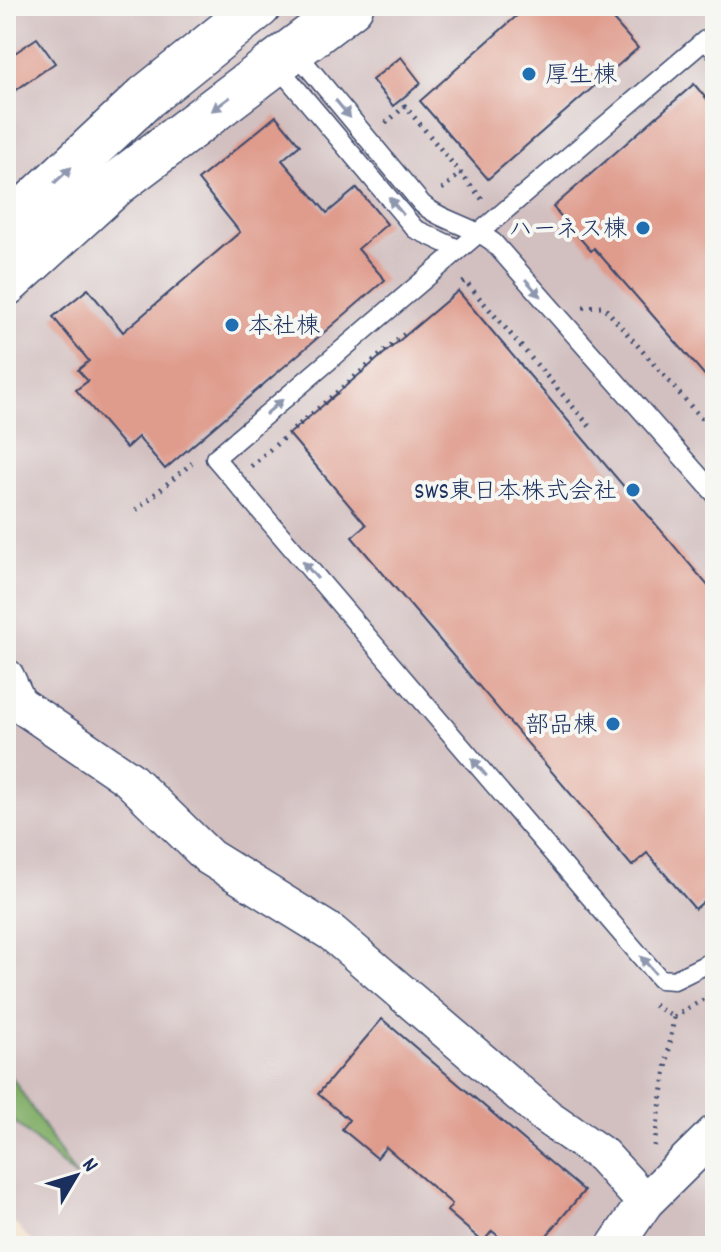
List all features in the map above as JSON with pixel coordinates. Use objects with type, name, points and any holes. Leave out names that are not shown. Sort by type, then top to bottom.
[{"type":"street","points":[[6,228],[146,97],[259,6]]},
{"type":"street","points":[[6,284],[116,184],[351,6]]},
{"type":"street","points":[[6,677],[18,703],[129,779],[209,857],[332,933],[547,1117],[602,1155],[645,1202]]},
{"type":"street","points":[[615,1246],[645,1202],[715,1133]]},
{"type":"lane","points":[[715,51],[705,40],[215,458],[660,979],[674,980],[715,960]]},
{"type":"lane","points":[[284,56],[422,204],[435,215],[479,231],[493,242],[715,494]]},
{"type":"lane","points":[[284,56],[415,229],[458,249]]},
{"type":"path","points":[[381,127],[405,106],[485,202]]},
{"type":"path","points":[[432,197],[461,173]]},
{"type":"path","points":[[453,291],[465,281],[592,429]]},
{"type":"path","points":[[578,307],[603,306],[715,434]]},
{"type":"path","points":[[255,473],[250,467],[418,322]]},
{"type":"path","points":[[645,1202],[674,1017],[715,993]]},
{"type":"shaded area","points":[[6,6],[715,6],[715,1246],[36,1246],[6,1214]]},
{"type":"green space","points":[[6,1068],[77,1178],[6,1114]]},
{"type":"building","name":"厚生棟","points":[[528,6],[601,6],[638,48],[488,179],[420,101]]},
{"type":"building","points":[[37,38],[55,63],[6,97],[6,59]]},
{"type":"building","points":[[401,57],[421,83],[393,106],[372,80]]},
{"type":"building","name":"ハーネス棟","points":[[694,84],[715,109],[715,387],[594,248],[591,251],[553,207]]},
{"type":"building","name":"本社棟","points":[[276,116],[300,145],[282,160],[327,213],[357,188],[387,224],[358,249],[385,280],[165,469],[138,437],[126,448],[76,390],[88,381],[78,370],[89,361],[53,317],[88,289],[123,332],[240,232],[198,180]]},
{"type":"building","name":"部品棟","points":[[458,291],[715,594],[715,892],[695,909],[647,853],[632,866],[352,537],[366,525],[289,434]]},
{"type":"building","points":[[382,1019],[584,1191],[538,1246],[510,1246],[492,1231],[483,1242],[447,1211],[452,1204],[386,1147],[377,1158],[342,1129],[349,1120],[318,1094]]},
{"type":"place","name":"厚生棟","points":[[529,74]]},
{"type":"place","name":"ハーネス棟","points":[[643,228]]},
{"type":"place","name":"本社棟","points":[[232,325]]},
{"type":"place","name":"SWS東日本株式会社","points":[[633,490]]},
{"type":"place","name":"部品棟","points":[[613,724]]}]
